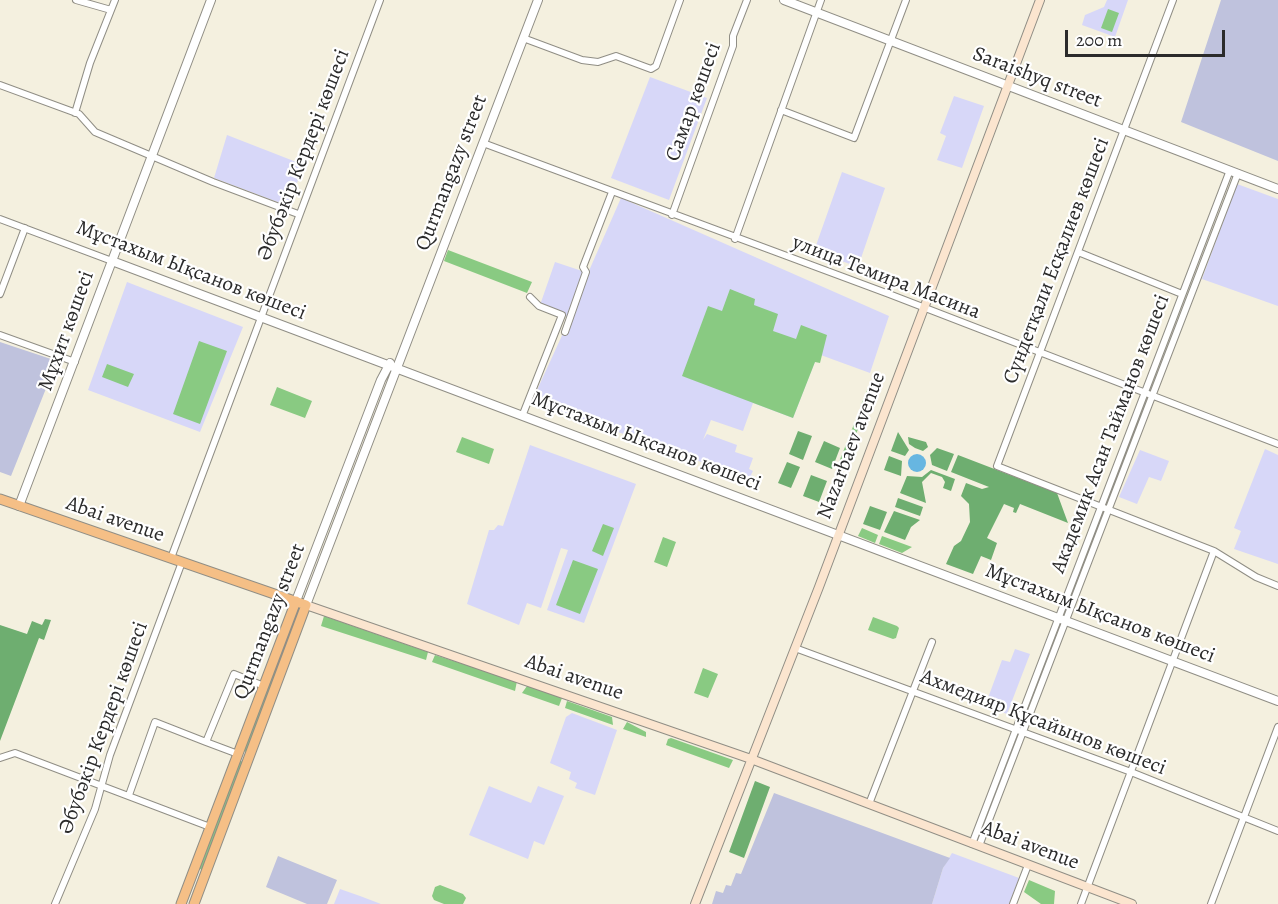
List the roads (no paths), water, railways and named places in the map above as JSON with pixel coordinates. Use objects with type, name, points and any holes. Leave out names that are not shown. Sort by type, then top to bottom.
[{"type":"main road","name":"Nazarbaev avenue","points":[[695,904],[795,648],[1040,0]]},
{"type":"main road","name":"Abai avenue","points":[[0,499],[751,759],[1132,904]]},
{"type":"main road","name":"Qurmangazy street","points":[[181,904],[296,601]]},
{"type":"main road","name":"Qurmangazy street","points":[[194,904],[306,605]]},
{"type":"main road","points":[[238,754],[249,758]]},
{"type":"main road","points":[[194,870],[205,875]]},
{"type":"street","points":[[76,0],[111,10]]},
{"type":"street","points":[[75,112],[90,63],[115,0]]},
{"type":"street","name":"Мұхит көшесі","points":[[19,506],[212,0]]},
{"type":"street","name":"Әбубәкір Кердері көшесі","points":[[171,558],[380,0]]},
{"type":"street","name":"Qurmangazy street","points":[[306,605],[538,0]]},
{"type":"street","points":[[523,38],[582,60],[598,62],[616,56],[651,69],[656,66],[680,0]]},
{"type":"street","name":"Самар көшесі","points":[[672,214],[735,40],[733,36],[747,0]]},
{"type":"street","name":"Saraishyq street","points":[[784,0],[1278,189]]},
{"type":"street","points":[[735,239],[821,0]]},
{"type":"street","points":[[781,110],[854,138],[906,0]]},
{"type":"street","name":"Сүндетқали Есқалиев көшесі","points":[[1106,507],[997,466],[1173,0]]},
{"type":"street","points":[[0,85],[75,112],[95,132],[154,155],[213,182],[298,214]]},
{"type":"street","name":"улица Темира Масина","points":[[483,143],[924,308],[1278,444]]},
{"type":"street","name":"Академик Асан Тайманов көшесі","points":[[1106,507],[1145,393],[1230,170]]},
{"type":"street","name":"Академик Асан Тайманов көшесі","points":[[976,845],[1238,173]]},
{"type":"street","points":[[565,332],[586,272],[583,267],[612,192]]},
{"type":"street","name":"Мұстахым Ықсанов көшесі","points":[[0,219],[396,369],[523,414],[1278,701]]},
{"type":"street","points":[[0,294],[25,228]]},
{"type":"street","points":[[1078,252],[1182,294]]},
{"type":"street","points":[[523,414],[562,315],[539,306],[530,297]]},
{"type":"street","points":[[0,335],[75,362]]},
{"type":"street","points":[[387,365],[399,358]]},
{"type":"street","name":"Qurmangazy street","points":[[296,601],[387,365]]},
{"type":"street","points":[[1106,507],[1214,551],[1256,577],[1278,585]]},
{"type":"street","points":[[1081,904],[1214,551]]},
{"type":"street","name":"Әбубәкір Кердері көшесі","points":[[56,904],[95,809],[182,562]]},
{"type":"street","points":[[869,804],[932,642]]},
{"type":"street","name":"Ахмедияр Құсайынов көшесі","points":[[795,648],[1131,772],[1278,831]]},
{"type":"street","points":[[206,742],[234,674],[264,686]]},
{"type":"street","points":[[129,795],[155,722],[238,754]]},
{"type":"street","points":[[1211,904],[1278,727]]},
{"type":"street","points":[[2,756],[15,753],[102,784],[210,827]]},
{"type":"street","points":[[1013,904],[1028,865]]},
{"type":"water","points":[[913,454],[921,454],[926,459],[924,470],[913,472],[908,467],[908,459]]}]
